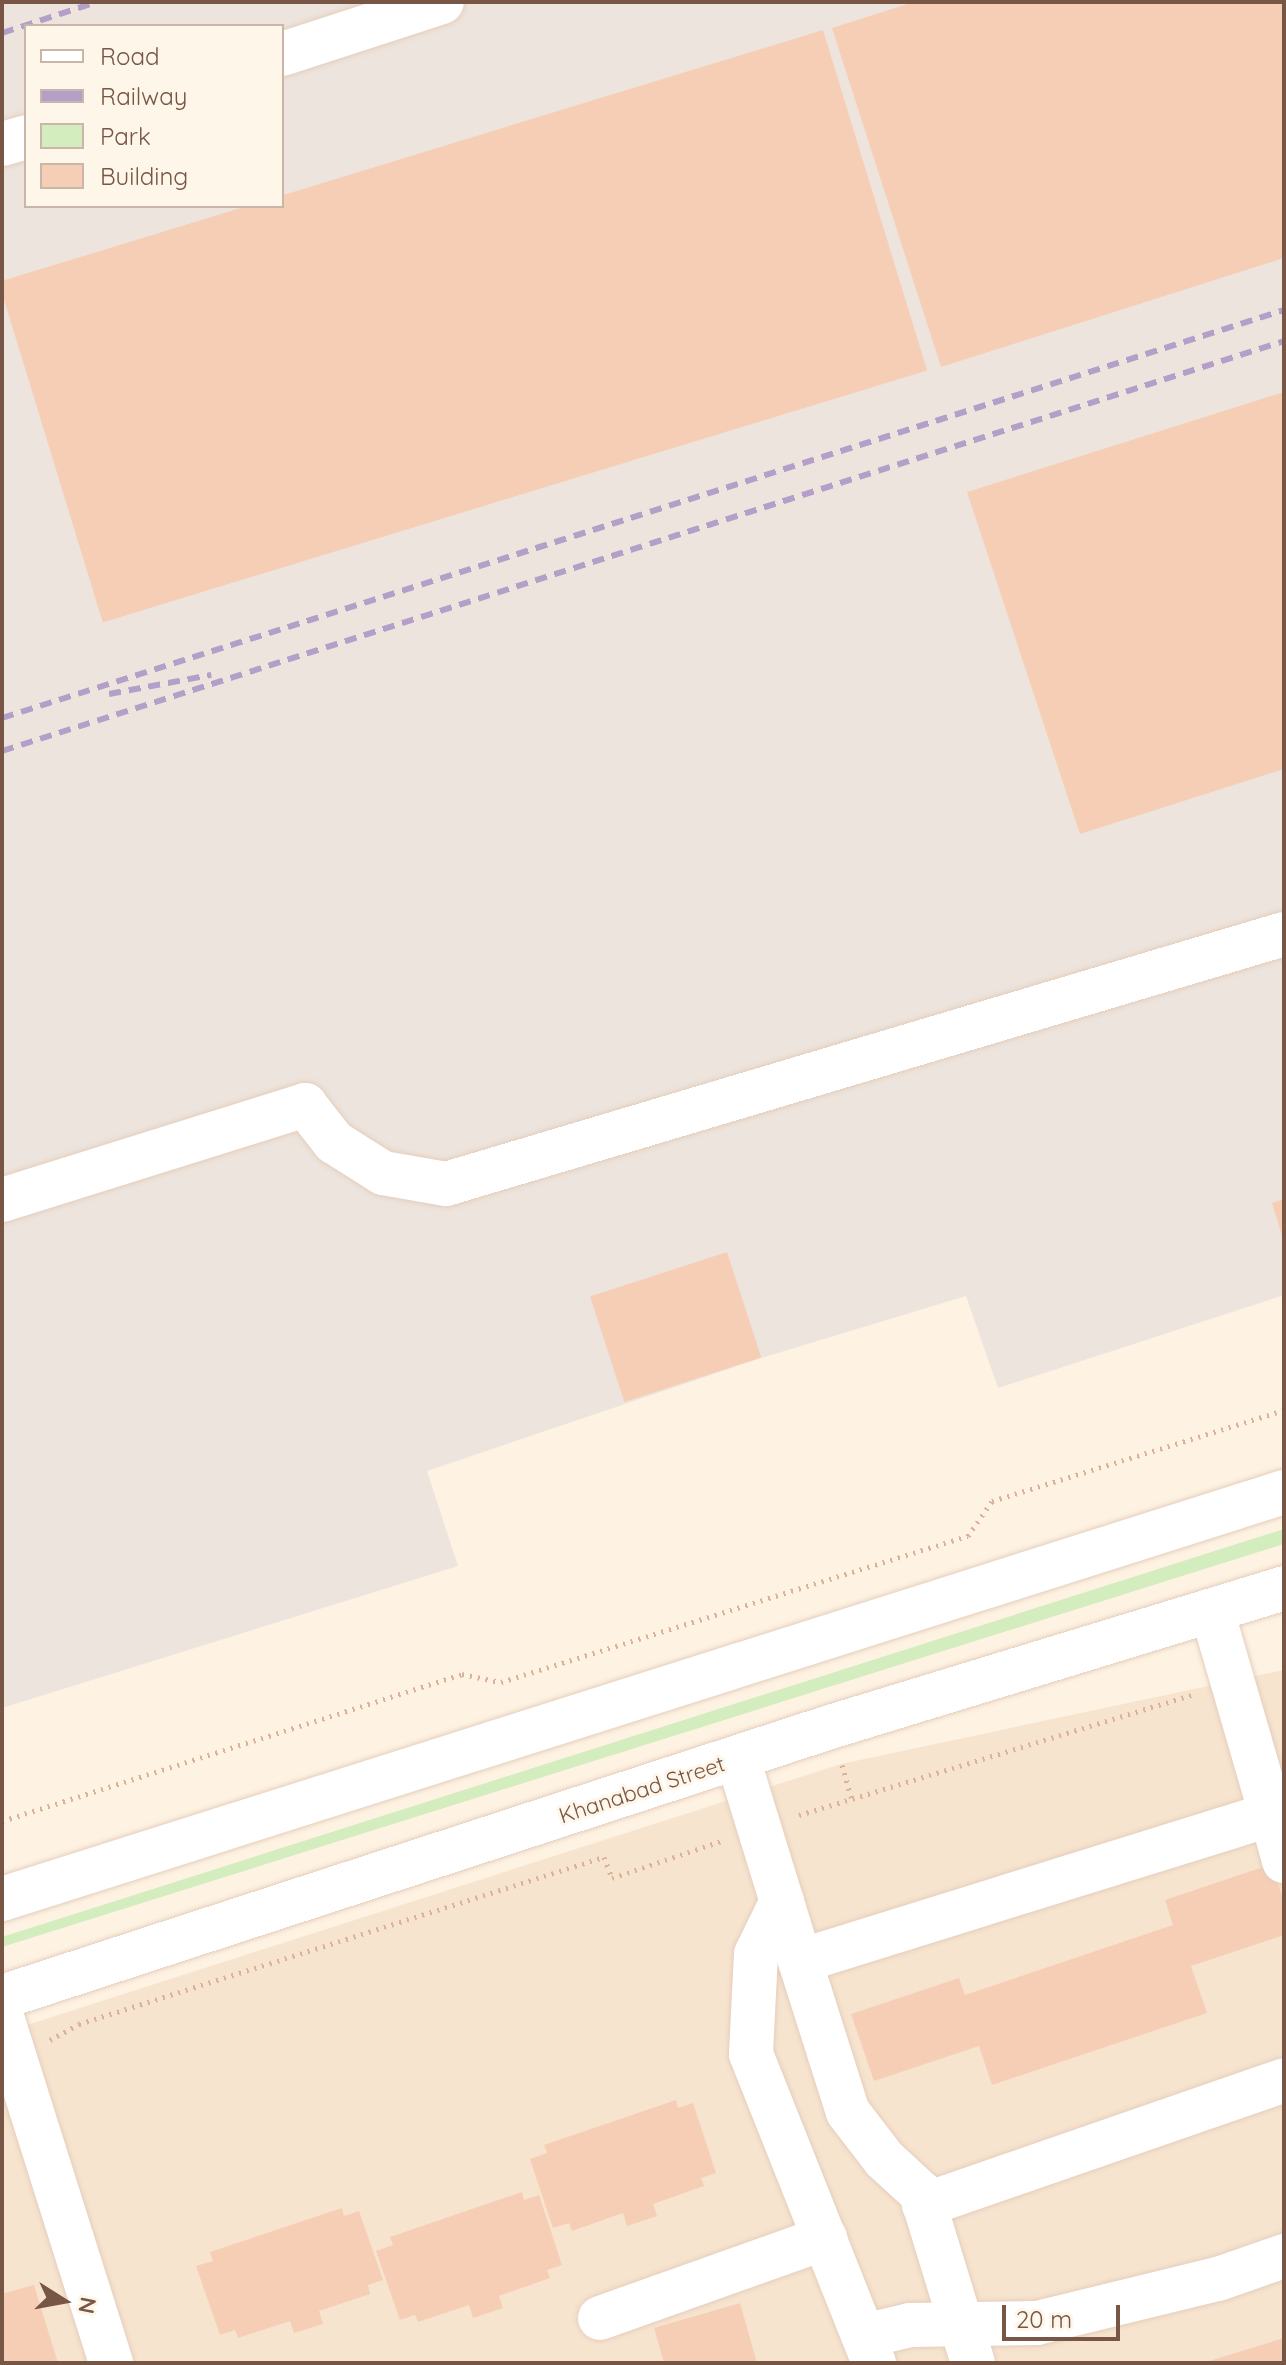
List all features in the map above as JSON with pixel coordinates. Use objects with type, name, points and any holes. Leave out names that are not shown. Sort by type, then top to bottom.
[{"type":"street","points":[[284,53],[442,2]]},
{"type":"street","points":[[2,144],[24,138]]},
{"type":"street","points":[[2,1200],[305,1105],[334,1142],[383,1173],[446,1184],[1284,934]]},
{"type":"street","points":[[2,1899],[1284,1492]]},
{"type":"street","name":"Khanabad Street","points":[[2,1997],[738,1759],[1284,1588]]},
{"type":"street","points":[[800,1961],[1279,1836],[1212,1611]]},
{"type":"street","points":[[738,1759],[848,2112],[924,2205],[968,2344]]},
{"type":"street","points":[[782,1901],[756,1954],[751,2054],[869,2349],[910,2325],[968,2344],[1037,2323],[1218,2279],[1284,2256]]},
{"type":"street","points":[[2,2017],[111,2363]]},
{"type":"street","points":[[924,2205],[1284,2080]]},
{"type":"street","points":[[600,2318],[825,2238]]},
{"type":"path","points":[[2,1821],[462,1674],[501,1682],[968,1536],[992,1501],[1284,1410]]},
{"type":"path","points":[[789,1592],[793,1607]]},
{"type":"path","points":[[16,2059],[79,2024],[604,1857],[612,1878],[759,1827],[1233,1683]]},
{"type":"path","points":[[841,1764],[852,1799]]},
{"type":"shaded area","points":[[2,2],[1284,2],[1284,1295],[998,1388],[966,1296],[761,1358],[427,1471],[458,1566],[2,1708]]},
{"type":"shaded area","points":[[1284,1670],[1284,2363],[2,2363],[2,2033],[841,1764]]},
{"type":"green space","points":[[1284,1529],[1284,1544],[2,1947],[2,1937]]},
{"type":"building","points":[[914,2],[1284,2],[1284,258],[941,367],[832,28]]},
{"type":"building","points":[[823,30],[927,370],[103,622],[2,293],[2,281],[241,208],[284,208],[284,195]]},
{"type":"building","points":[[1284,392],[1284,769],[1080,834],[967,492]]},
{"type":"building","points":[[1284,1199],[1284,1239],[1283,1239],[1272,1203]]},
{"type":"building","points":[[727,1252],[761,1358],[624,1402],[590,1296]]},
{"type":"building","points":[[1272,1864],[1284,1902],[1284,1935],[1191,1966],[1207,2013],[992,2085],[979,2046],[874,2081],[851,2014],[959,1978],[965,1995],[1173,1925],[1165,1900]]},
{"type":"building","points":[[676,2100],[678,2108],[693,2103],[716,2173],[701,2178],[704,2186],[653,2204],[657,2216],[627,2226],[623,2213],[572,2231],[569,2223],[553,2228],[530,2159],[547,2153],[544,2145]]},
{"type":"building","points":[[522,2192],[524,2200],[539,2195],[562,2265],[547,2270],[550,2278],[499,2296],[503,2308],[473,2318],[469,2305],[418,2322],[415,2315],[400,2320],[376,2251],[393,2245],[390,2237]]},
{"type":"building","points":[[342,2208],[344,2216],[359,2211],[383,2280],[368,2285],[370,2294],[319,2311],[323,2324],[294,2333],[290,2321],[238,2338],[235,2330],[220,2335],[196,2266],[213,2261],[210,2252]]},
{"type":"building","points":[[34,2285],[58,2363],[2,2363],[2,2294]]},
{"type":"building","points":[[740,2303],[757,2363],[664,2363],[654,2328]]},
{"type":"building","points":[[1284,2338],[1284,2363],[1206,2363],[1206,2362]]},
{"type":"railway","points":[[30,24],[97,2]]},
{"type":"railway","points":[[2,33],[24,26]]},
{"type":"railway","points":[[2,718],[1284,310]]},
{"type":"railway","points":[[2,751],[1284,341]]},
{"type":"railway","points":[[109,694],[211,675]]}]
